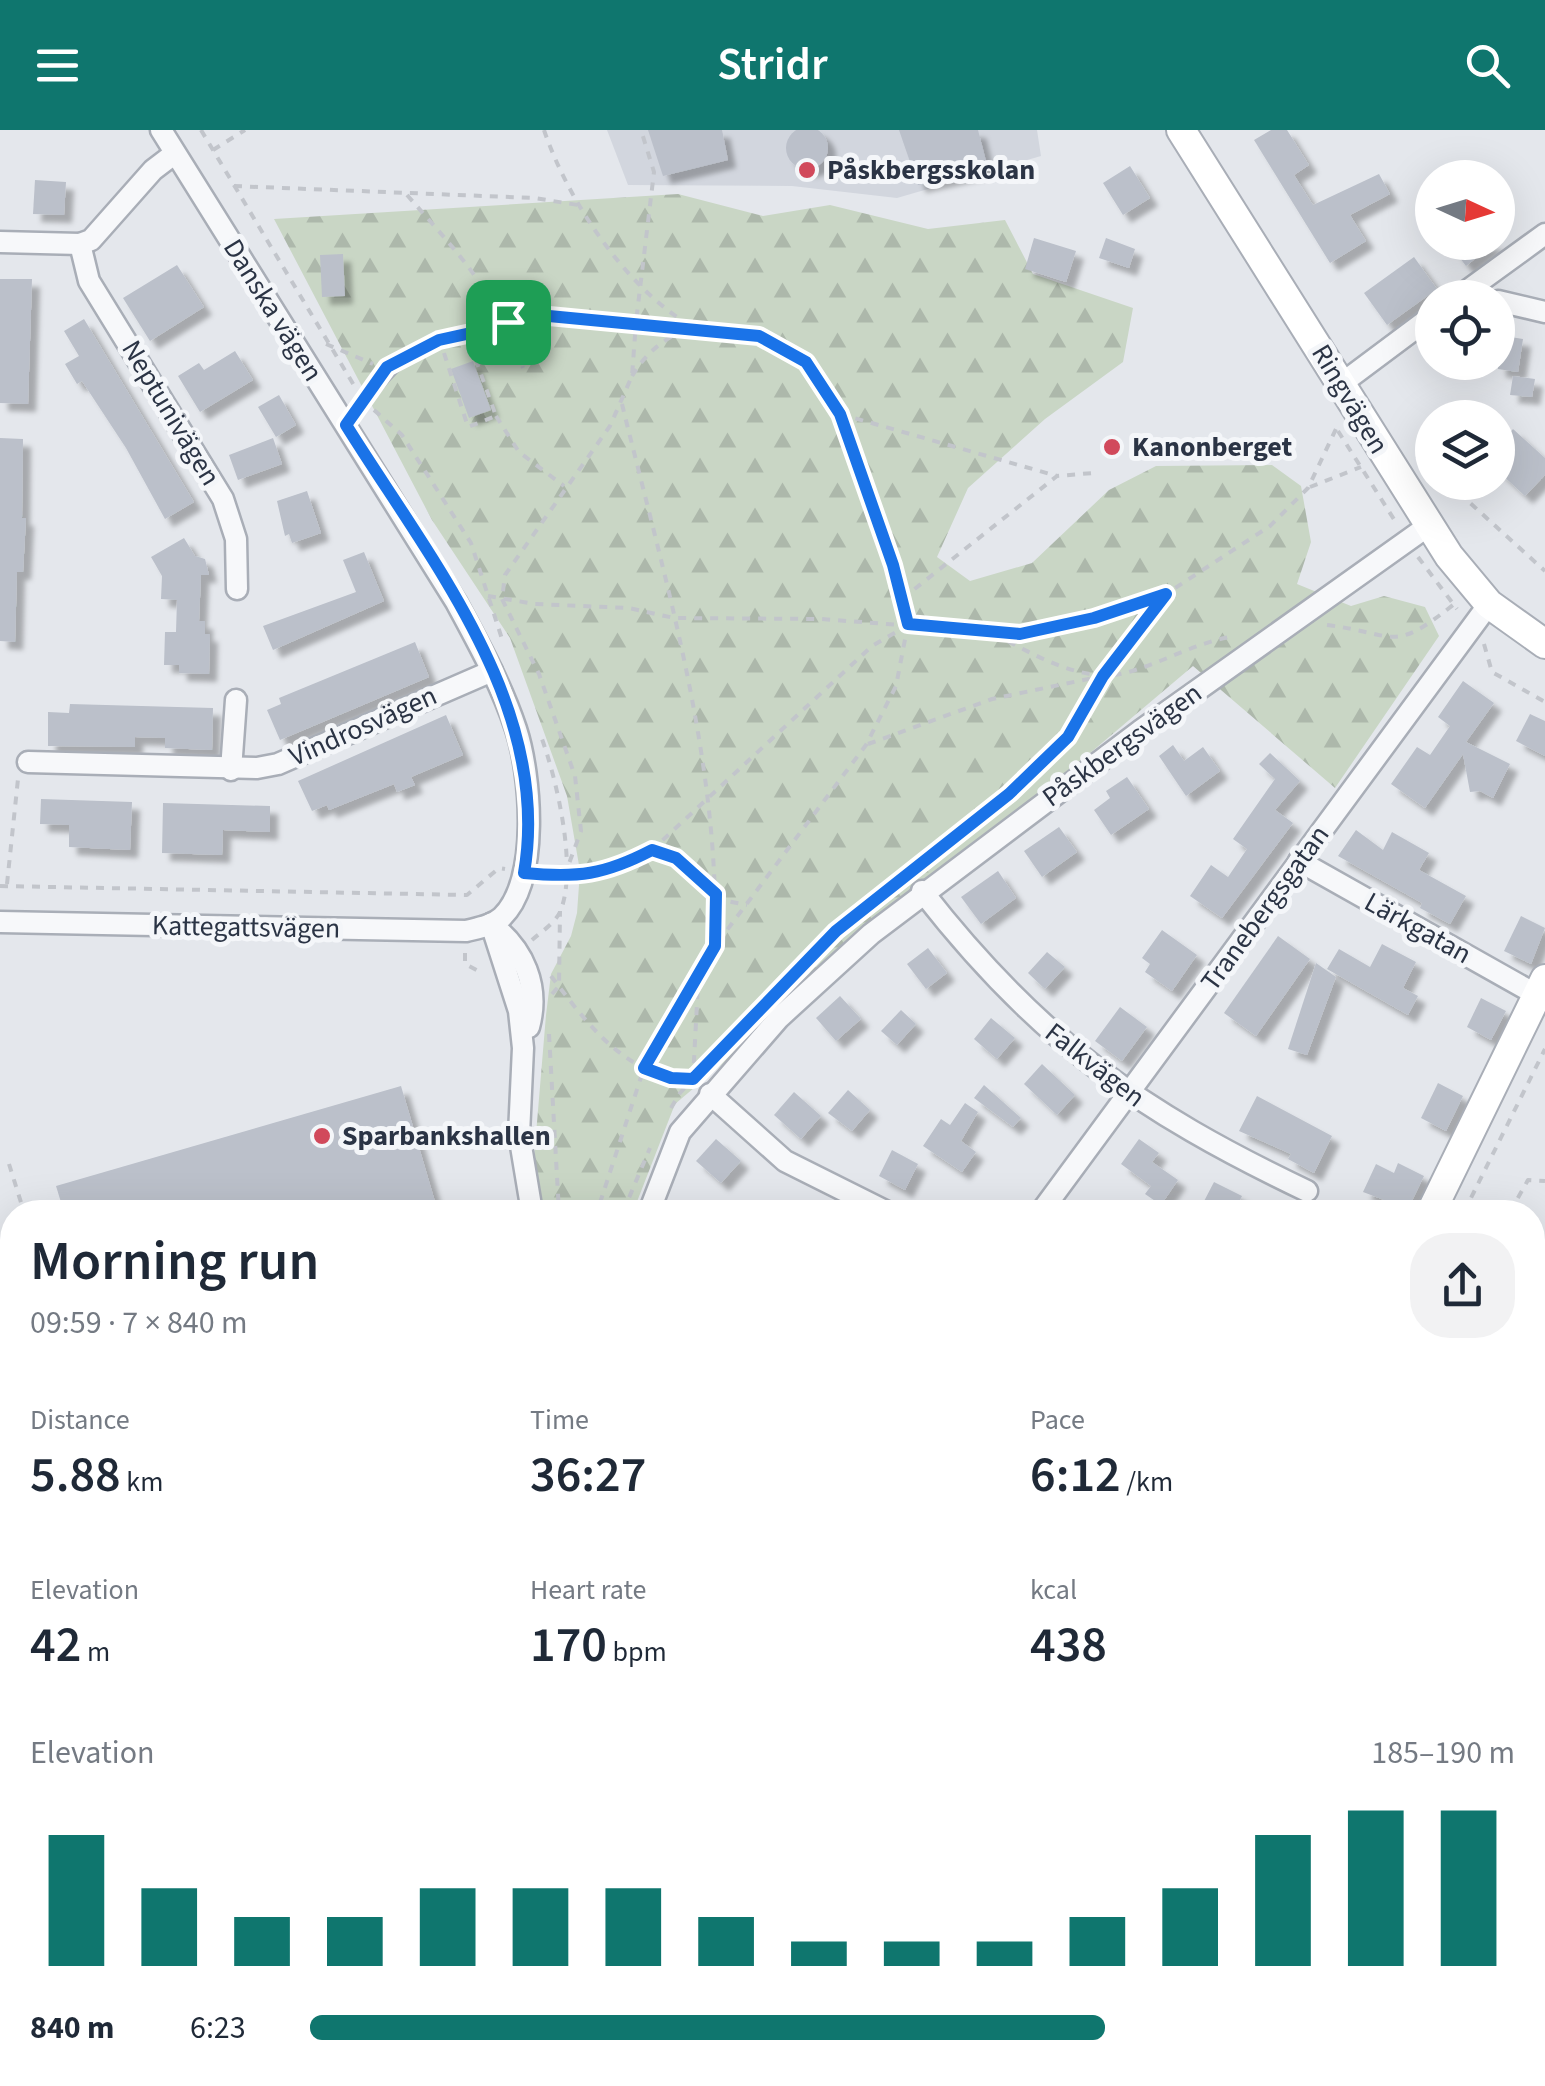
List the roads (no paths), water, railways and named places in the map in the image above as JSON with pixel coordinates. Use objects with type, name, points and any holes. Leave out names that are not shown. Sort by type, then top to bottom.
[{"type":"street","name":"Danska vägen","points":[[161,130],[456,602],[492,671],[517,733],[527,833],[524,873],[512,902],[492,924]]},
{"type":"street","name":"Ringvägen","points":[[1180,130],[1428,526],[1488,604],[1545,644]]},
{"type":"street","points":[[0,242],[80,244],[102,230],[153,170],[174,154]]},
{"type":"street","points":[[1488,280],[1545,234]]},
{"type":"street","name":"Neptunivägen","points":[[80,244],[89,281],[223,499],[236,539],[237,589]]},
{"type":"street","points":[[1515,306],[1545,312]]},
{"type":"street","points":[[1341,384],[1415,329]]},
{"type":"street","name":"Påskbergsvägen","points":[[653,1200],[680,1132],[710,1094],[793,1005],[922,891],[1428,526]]},
{"type":"street","name":"Tranebergsgatan","points":[[1050,1200],[1488,604]]},
{"type":"street","name":"Vindrosvägen","points":[[28,762],[231,770],[278,764],[492,671]]},
{"type":"street","points":[[231,770],[236,700]]},
{"type":"street","name":"Lärkgatan","points":[[1299,861],[1541,990]]},
{"type":"street","name":"Falkvägen","points":[[922,891],[1004,990],[1130,1096],[1212,1146],[1307,1190]]},
{"type":"street","name":"Kattegattsvägen","points":[[0,922],[466,931],[492,924]]},
{"type":"street","points":[[492,924],[520,1011],[522,1157],[530,1200]]},
{"type":"street","points":[[1437,1200],[1541,990]]},
{"type":"street","points":[[710,1094],[785,1161],[862,1200]]},
{"type":"lane","points":[[346,425],[387,367],[439,340],[466,333]]},
{"type":"place","name":"Påskbergsskolan","points":[[807,170]]},
{"type":"place","name":"Kanonberget","points":[[1112,447]]},
{"type":"place","name":"Sparbankshallen","points":[[322,1136]]}]
